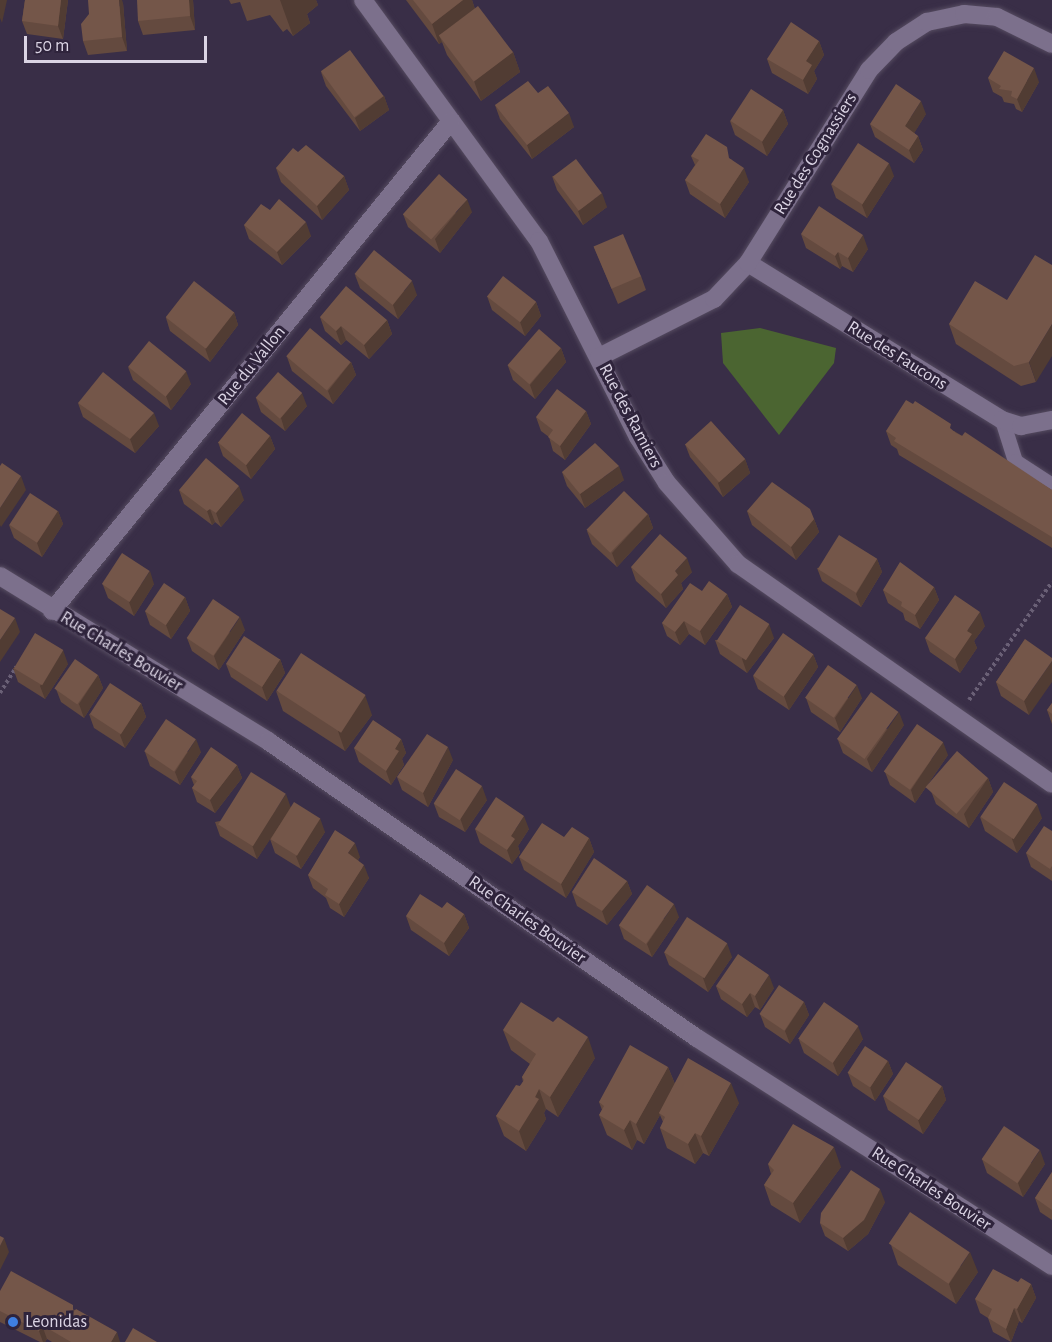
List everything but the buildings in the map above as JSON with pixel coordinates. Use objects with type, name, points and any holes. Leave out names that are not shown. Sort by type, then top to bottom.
[{"type":"street","name":"Rue des Ramiers","points":[[363,0],[539,241],[638,437],[667,483],[738,564],[1052,784]]},
{"type":"street","name":"Rue des Cognassiers","points":[[598,357],[714,299],[748,263],[869,70],[896,42],[927,22],[964,14],[997,17],[1052,44]]},
{"type":"street","name":"Rue du Vallon","points":[[52,611],[452,122]]},
{"type":"street","name":"Rue des Faucons","points":[[748,263],[1002,420],[1021,426],[1052,420]]},
{"type":"street","name":"Rue Charles Bouvier","points":[[0,576],[52,611],[268,741],[697,1038],[1052,1266]]},
{"type":"lane","points":[[1002,420],[1015,461],[1052,485]]},
{"type":"path","points":[[956,718],[1052,582]]},
{"type":"path","points":[[0,693],[19,663]]},
{"type":"green space","points":[[760,328],[836,348],[834,363],[779,435],[723,363],[721,333]]},
{"type":"place","name":"Leonidas","points":[[13,1322]]}]
